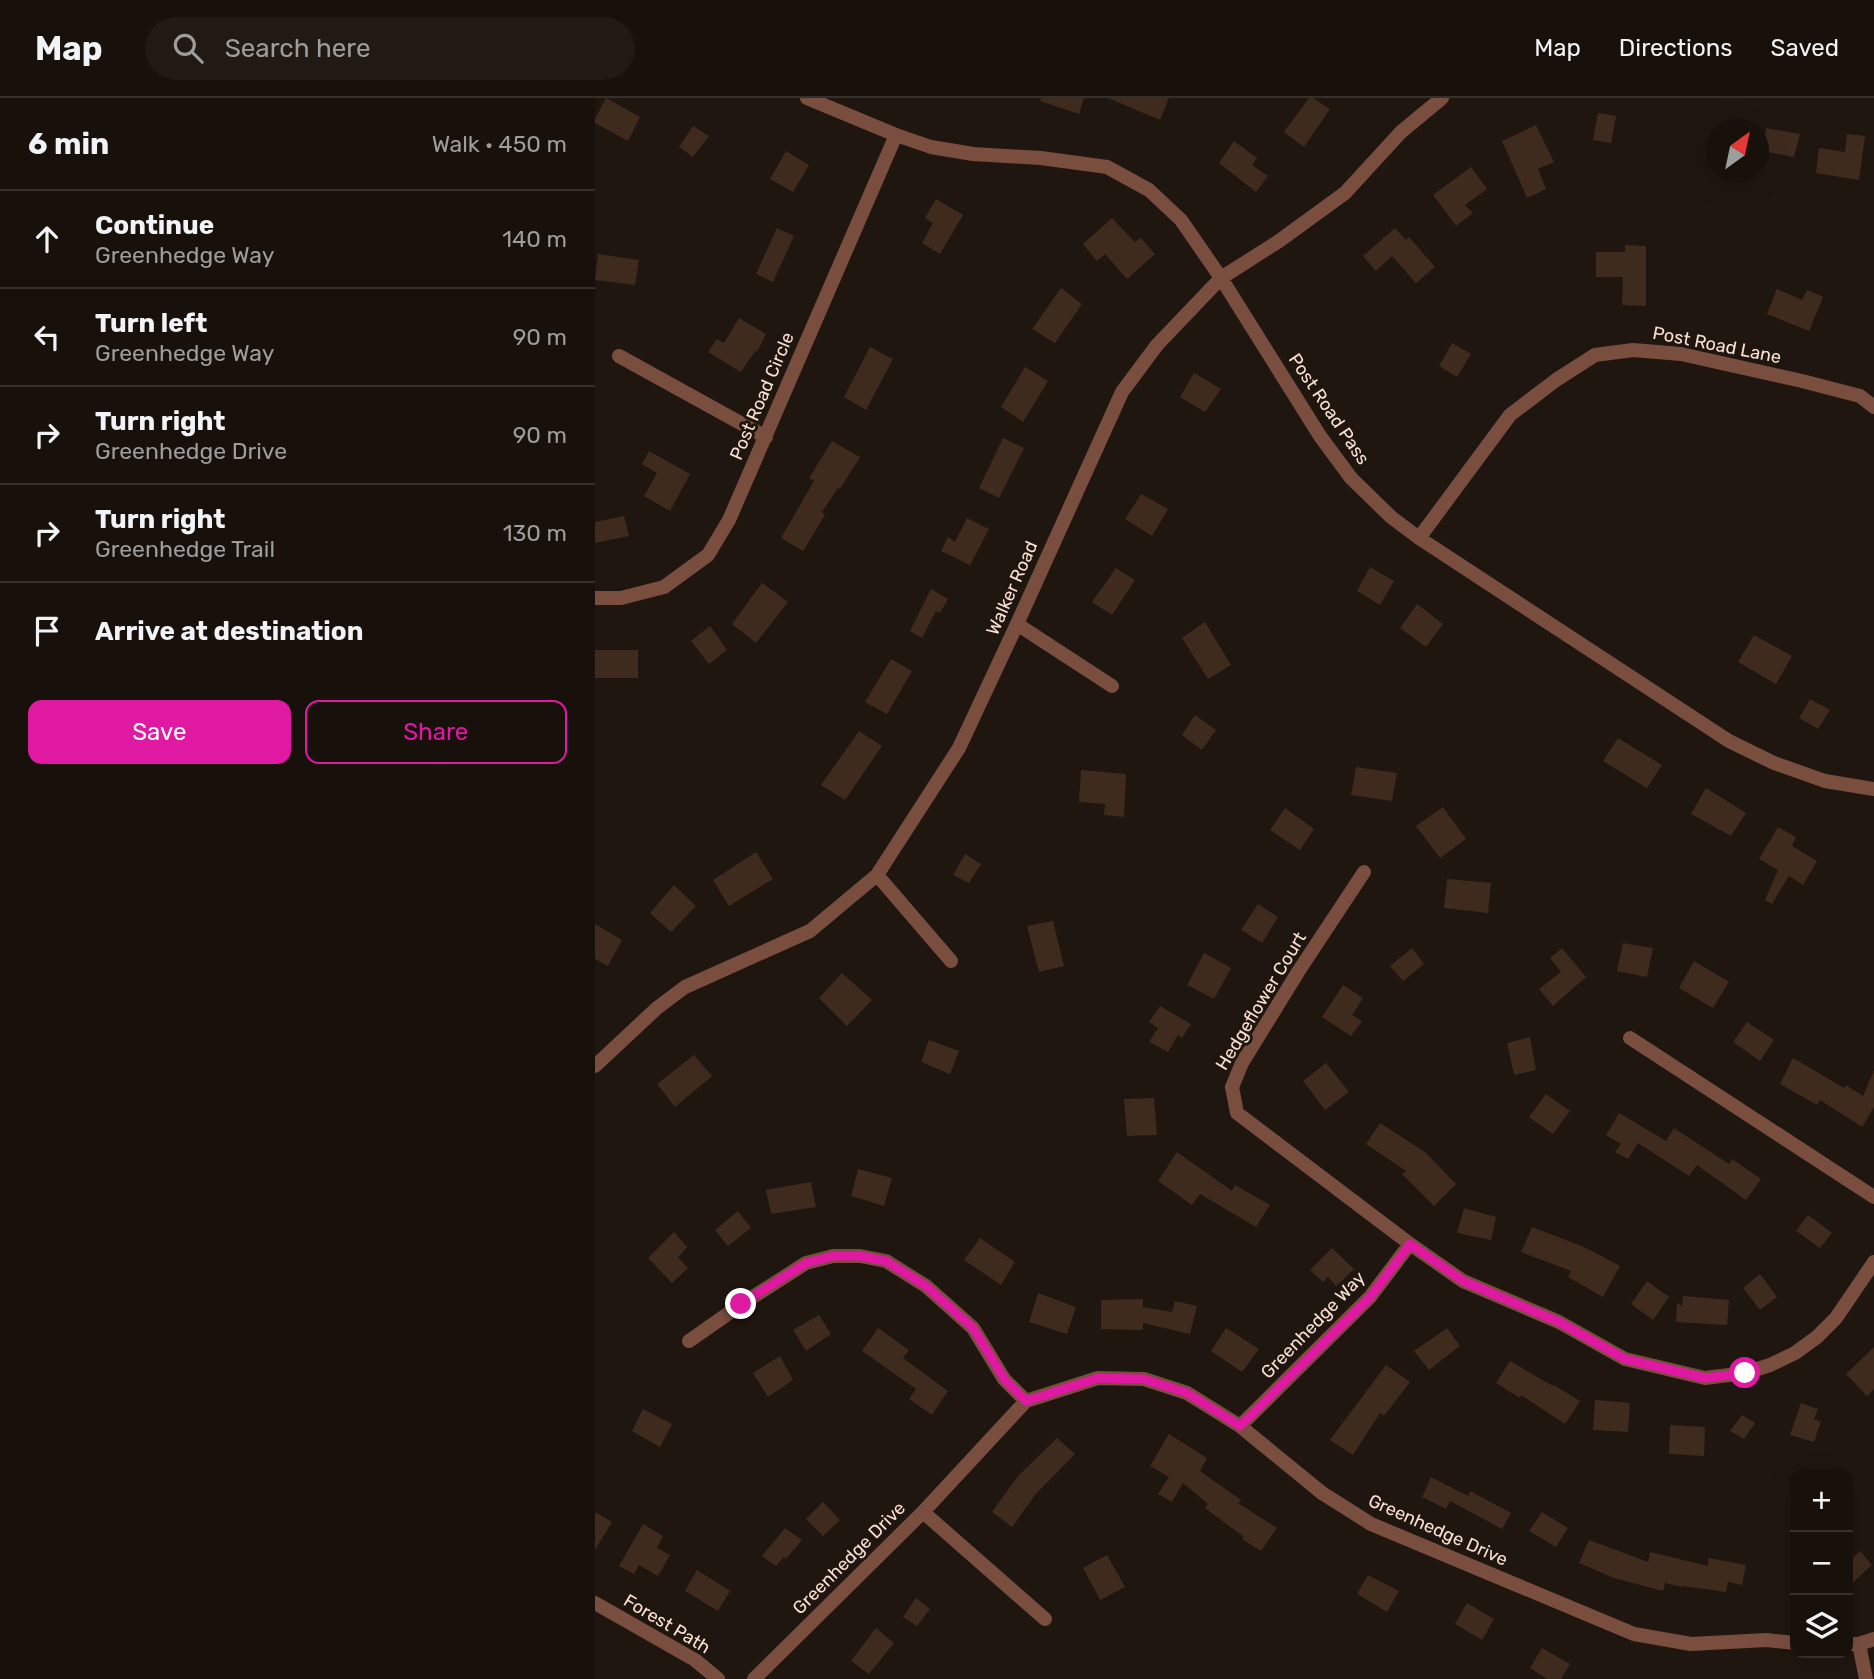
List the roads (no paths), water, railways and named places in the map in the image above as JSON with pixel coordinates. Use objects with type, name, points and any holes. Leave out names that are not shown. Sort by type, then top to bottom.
[{"type":"street","name":"Post Road Pass","points":[[807,98],[895,135],[932,147],[973,154],[1041,158],[1107,167],[1149,190],[1181,220],[1320,436],[1351,478],[1391,517],[1729,741],[1774,763],[1825,781],[1874,789]]},
{"type":"street","name":"Walker Road","points":[[595,1066],[657,1008],[685,987],[810,930],[877,875],[959,748],[1122,392],[1157,345],[1220,278],[1279,241],[1345,193],[1401,132],[1442,98]]},
{"type":"street","name":"Post Road Circle","points":[[595,598],[621,597],[664,587],[708,555],[729,520],[766,437],[895,135]]},
{"type":"street","name":"Post Road Lane","points":[[1419,538],[1510,415],[1595,355],[1633,350],[1681,354],[1860,396],[1874,407]]},
{"type":"street","points":[[619,356],[766,437]]},
{"type":"street","points":[[1017,624],[1112,686]]},
{"type":"street","name":"Hedgeflower Court","points":[[1364,872],[1270,1017],[1232,1087],[1237,1113],[1410,1244]]},
{"type":"street","points":[[877,875],[951,961]]},
{"type":"street","points":[[1630,1038],[1874,1198]]},
{"type":"street","points":[[1410,1244],[1463,1281],[1559,1322],[1625,1359],[1705,1378],[1745,1373],[1795,1353],[1817,1337],[1836,1318],[1874,1262]]},
{"type":"street","name":"Greenhedge Way","points":[[1240,1426],[1370,1297],[1410,1244]]},
{"type":"street","points":[[689,1341],[806,1263],[833,1256],[860,1256],[886,1261],[926,1286],[973,1328],[1005,1380],[1026,1401]]},
{"type":"street","name":"Greenhedge Drive","points":[[754,1679],[923,1512],[1026,1401],[1098,1378],[1144,1379],[1187,1393],[1240,1426],[1322,1493],[1371,1524],[1634,1634],[1691,1644],[1766,1640],[1790,1642]]},
{"type":"street","points":[[923,1512],[1045,1619]]},
{"type":"street","name":"Forest Path","points":[[595,1603],[695,1660],[718,1679]]},
{"type":"street","points":[[1860,1642],[1865,1679]]}]
